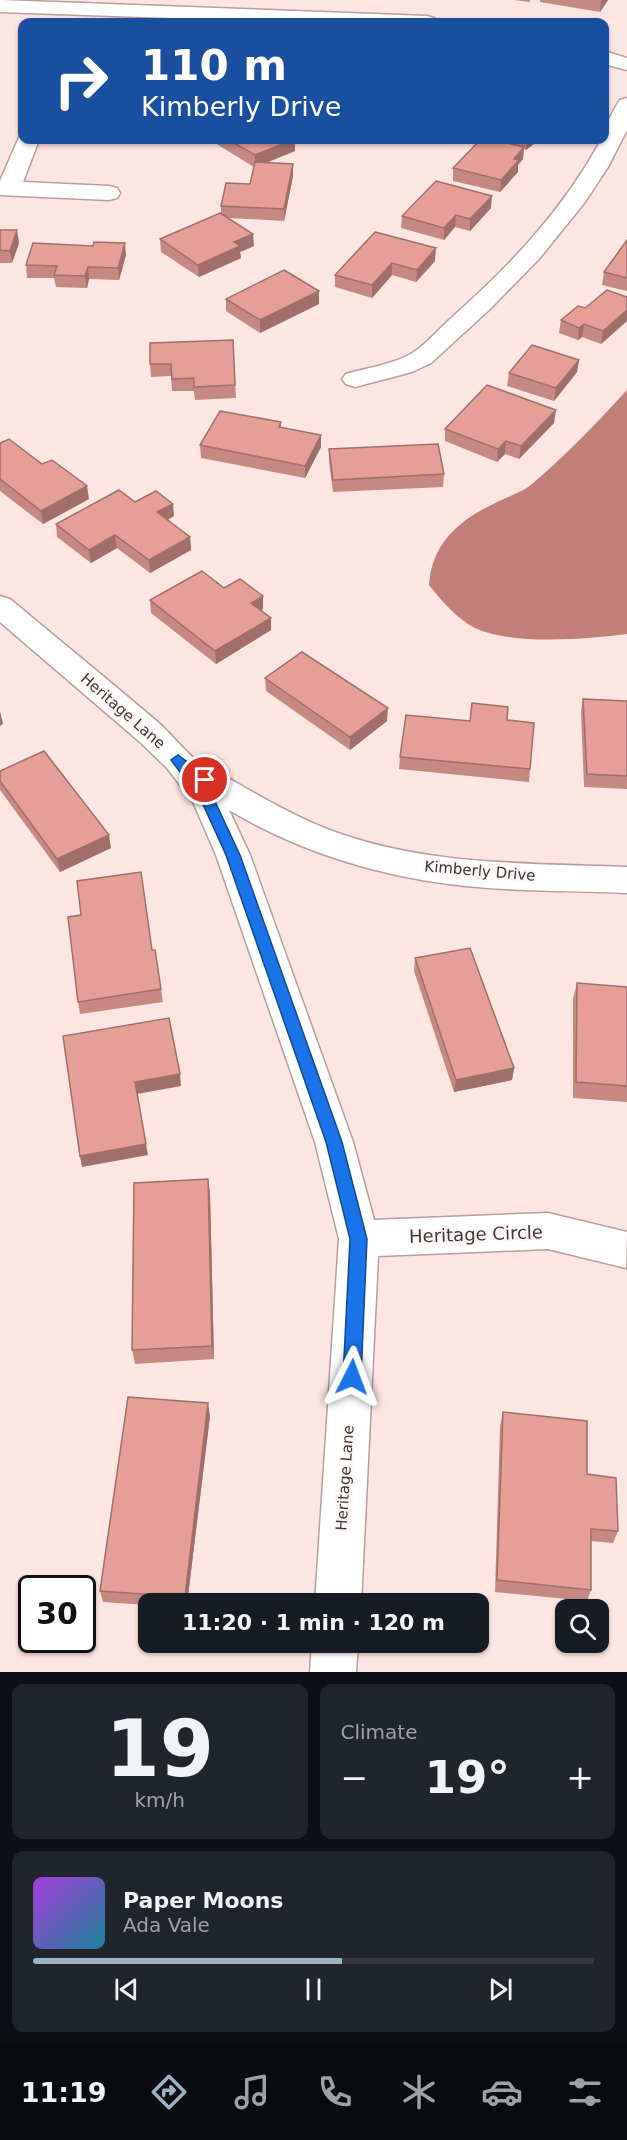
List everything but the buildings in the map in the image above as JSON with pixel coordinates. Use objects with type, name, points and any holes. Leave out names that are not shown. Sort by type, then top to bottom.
[{"type":"street","points":[[0,6],[73,16],[191,18]]},
{"type":"street","points":[[609,59],[627,64]]},
{"type":"street","points":[[609,144],[627,104]]},
{"type":"street","points":[[26,144],[5,188],[109,193]]},
{"type":"street","points":[[355,379],[417,361],[491,296],[550,232],[588,180],[609,144]]},
{"type":"street","name":"Heritage Lane","points":[[0,606],[142,726],[178,760],[207,797],[233,855],[334,1142],[359,1239],[339,1593]]},
{"type":"street","name":"Kimberly Drive","points":[[178,760],[219,790],[268,818],[323,841],[387,860],[450,871],[627,880]]},
{"type":"street","name":"Heritage Circle","points":[[359,1239],[548,1231],[626,1250]]},
{"type":"street","points":[[333,1672],[334,1653]]},
{"type":"shaded area","points":[[627,390],[627,634],[590,638],[523,639],[483,631],[468,624],[447,606],[429,585],[431,569],[442,544],[451,533],[472,516],[532,484],[581,439]]},
{"type":"route","points":[[205,780],[178,760],[207,797],[233,855],[334,1142],[359,1239],[352,1377]]}]
